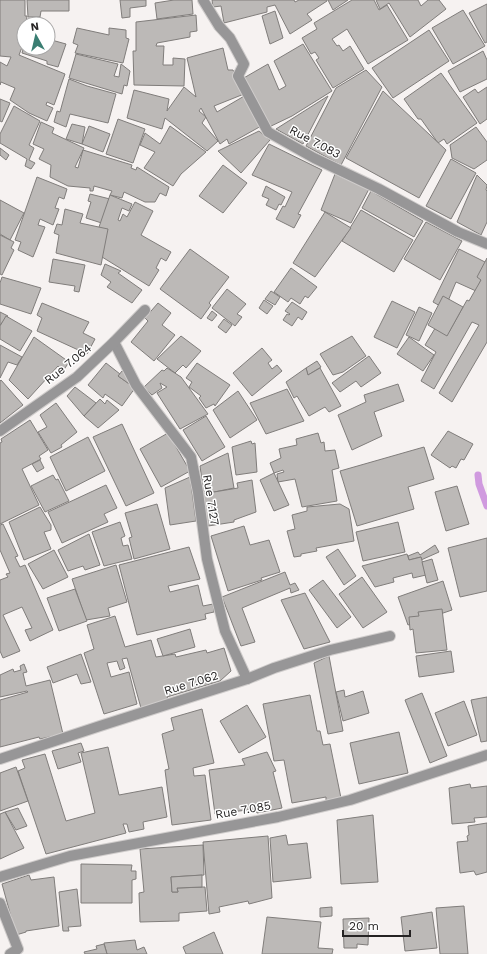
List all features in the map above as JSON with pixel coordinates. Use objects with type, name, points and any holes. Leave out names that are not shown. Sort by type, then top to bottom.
[{"type":"street","name":"Rue 7.083","points":[[203,0],[219,26],[230,38],[244,64],[238,76],[268,132],[314,158],[379,189],[458,232],[487,244]]},
{"type":"street","name":"Rue 7.064","points":[[0,431],[77,377],[145,310]]},
{"type":"street","name":"Rue 7.127","points":[[114,342],[136,385],[191,457],[198,492],[207,559],[225,632],[248,679]]},
{"type":"street","name":"Rue 7.062","points":[[0,759],[248,679],[274,668],[330,650],[390,636]]},
{"type":"street","name":"Rue 7.085","points":[[0,878],[70,856],[278,817],[350,800],[487,755]]},
{"type":"street","points":[[0,903],[16,952]]},
{"type":"building","points":[[0,0],[25,0],[25,16],[16,16],[16,56],[21,56],[65,74],[54,105],[47,102],[46,105],[53,108],[47,121],[29,113],[10,100],[15,88],[1,82],[0,85],[0,62],[7,66],[11,57],[0,56]]},
{"type":"building","points":[[27,0],[69,0],[69,11],[41,11],[40,16],[28,16]]},
{"type":"building","points":[[120,0],[146,0],[146,6],[130,8],[130,17],[122,18]]},
{"type":"building","points":[[174,0],[192,0],[193,14],[157,19],[155,3]]},
{"type":"building","points":[[212,0],[294,0],[295,2],[299,0],[327,1],[307,14],[312,20],[290,34],[275,5],[267,7],[267,12],[224,23],[221,6],[213,7]]},
{"type":"building","points":[[328,0],[348,0],[333,10]]},
{"type":"building","points":[[352,0],[374,0],[379,10],[387,5],[408,40],[368,64],[347,29],[332,39],[343,51],[350,46],[364,69],[333,88],[316,60],[319,58],[315,52],[311,54],[302,38],[317,29],[314,23]]},
{"type":"building","points":[[376,0],[418,0],[421,6],[428,0],[439,0],[446,9],[410,37],[389,3],[380,9]]},
{"type":"building","points":[[487,4],[487,42],[485,43],[469,13]]},
{"type":"building","points":[[463,10],[485,46],[453,64],[432,28]]},
{"type":"building","points":[[275,11],[283,38],[270,44],[262,16]]},
{"type":"building","points":[[196,15],[197,31],[190,32],[190,37],[157,43],[156,46],[164,46],[163,65],[173,65],[173,58],[185,59],[184,86],[134,85],[133,51],[136,51],[136,22]]},
{"type":"building","points":[[77,28],[109,35],[109,28],[126,30],[126,38],[129,39],[123,63],[75,53],[78,45],[73,43]]},
{"type":"building","points":[[429,30],[449,61],[393,98],[372,68]]},
{"type":"building","points":[[56,41],[66,44],[58,67],[47,64],[47,61],[31,56],[56,56]]},
{"type":"building","points":[[303,44],[332,91],[292,116],[267,128],[242,79],[268,64],[279,90],[286,86],[274,61]]},
{"type":"building","points":[[223,48],[228,70],[233,70],[244,94],[214,106],[217,112],[246,95],[263,125],[229,144],[227,139],[220,144],[206,117],[202,123],[218,141],[207,151],[165,118],[162,129],[127,118],[134,90],[169,99],[167,111],[184,87],[196,97],[187,58]],"holes":[[[201,108],[206,117],[199,111]]]},
{"type":"building","points":[[483,51],[487,60],[487,79],[460,92],[448,71]]},
{"type":"building","points":[[76,54],[118,64],[114,76],[119,77],[121,64],[130,71],[127,86],[124,85],[122,94],[69,78]]},
{"type":"building","points":[[366,70],[382,87],[341,165],[306,146],[336,88]]},
{"type":"building","points":[[441,73],[477,123],[447,144],[444,139],[438,143],[421,119],[418,119],[404,99]]},
{"type":"building","points":[[69,79],[116,94],[108,123],[70,114],[66,127],[54,122],[57,111],[60,112]]},
{"type":"building","points":[[487,87],[487,119],[480,124],[463,97],[475,89],[478,93]]},
{"type":"building","points":[[383,91],[446,150],[419,198],[346,158]]},
{"type":"building","points":[[328,96],[303,144],[276,129]]},
{"type":"building","points":[[0,99],[10,103],[2,122],[0,121]]},
{"type":"building","points":[[14,106],[40,121],[29,145],[34,148],[29,160],[35,163],[31,169],[25,166],[27,159],[0,143],[0,134]]},
{"type":"building","points":[[118,119],[145,129],[133,163],[106,154]]},
{"type":"building","points":[[41,122],[54,128],[52,133],[84,148],[83,150],[132,165],[131,168],[136,170],[137,167],[169,187],[166,196],[160,193],[155,202],[145,202],[124,192],[122,198],[110,195],[112,191],[94,186],[93,191],[90,191],[90,188],[68,186],[50,177],[51,165],[39,159],[44,149],[33,144]],"holes":[[[83,150],[78,168],[75,167]]]},
{"type":"building","points":[[72,124],[85,127],[82,144],[66,139]]},
{"type":"building","points":[[89,126],[110,134],[103,152],[82,144]]},
{"type":"building","points":[[170,126],[206,152],[181,174],[173,186],[144,168],[155,152],[140,145],[145,133],[160,144]]},
{"type":"building","points":[[476,127],[487,142],[487,160],[474,169],[452,158],[450,145]]},
{"type":"building","points":[[259,131],[270,140],[241,173],[218,151]]},
{"type":"building","points":[[269,144],[322,170],[298,214],[301,215],[294,228],[276,219],[283,206],[285,207],[292,192],[252,175]]},
{"type":"building","points":[[0,148],[9,155],[6,160],[0,155]]},
{"type":"building","points":[[451,159],[476,173],[451,219],[426,206]]},
{"type":"building","points":[[223,165],[247,183],[223,213],[199,196]]},
{"type":"building","points":[[335,174],[369,189],[351,223],[321,210]]},
{"type":"building","points":[[477,175],[487,185],[487,222],[481,235],[457,222]]},
{"type":"building","points":[[37,177],[67,189],[64,199],[59,197],[55,208],[59,209],[53,225],[40,219],[38,225],[45,227],[33,257],[18,250],[21,242],[15,240]]},
{"type":"building","points":[[266,186],[285,197],[281,205],[279,204],[276,210],[266,205],[269,199],[262,196]]},
{"type":"building","points":[[371,191],[423,221],[414,237],[362,208]]},
{"type":"building","points":[[90,194],[118,201],[111,226],[86,218],[91,202],[88,201]]},
{"type":"building","points":[[110,195],[132,204],[129,211],[122,208],[118,220],[120,221],[123,214],[127,217],[135,202],[153,211],[141,235],[171,252],[166,261],[161,258],[156,268],[159,270],[149,286],[94,252],[101,231],[98,230]]},
{"type":"building","points":[[0,200],[24,213],[10,240],[0,234]]},
{"type":"building","points":[[65,209],[83,214],[80,223],[108,229],[101,265],[56,253],[59,235],[54,233],[57,224],[62,225]]},
{"type":"building","points":[[361,210],[413,240],[394,272],[342,241]]},
{"type":"building","points":[[325,212],[351,228],[315,277],[293,263]]},
{"type":"building","points":[[426,222],[462,241],[440,280],[404,259]]},
{"type":"building","points":[[0,235],[14,242],[11,248],[14,250],[2,275],[0,274]]},
{"type":"building","points":[[190,249],[229,277],[209,303],[211,305],[201,319],[160,289]]},
{"type":"building","points":[[459,249],[487,263],[487,267],[476,291],[456,282],[448,301],[445,299],[442,307],[433,302]]},
{"type":"building","points":[[487,258],[487,342],[452,402],[439,393],[479,325],[472,322],[434,389],[421,381],[436,352],[425,345],[437,325],[449,332],[467,300],[469,301],[481,280],[477,277]]},
{"type":"building","points":[[53,259],[85,265],[79,292],[74,291],[75,286],[49,282]]},
{"type":"building","points":[[105,264],[121,271],[118,273],[142,290],[132,303],[107,287],[111,282],[101,275]]},
{"type":"building","points":[[291,268],[317,287],[308,298],[305,296],[300,304],[291,298],[288,302],[274,292]]},
{"type":"building","points":[[2,277],[41,288],[31,314],[0,304],[0,283]]},
{"type":"building","points":[[227,289],[246,304],[237,314],[242,317],[235,326],[212,308]]},
{"type":"building","points":[[271,291],[280,297],[275,305],[265,299]]},
{"type":"building","points":[[443,296],[463,307],[447,336],[428,325]]},
{"type":"building","points":[[264,300],[273,306],[267,314],[259,308]]},
{"type":"building","points":[[392,301],[415,312],[397,348],[374,337]]},
{"type":"building","points":[[292,302],[307,312],[302,320],[298,317],[292,326],[283,320],[287,314],[290,314],[285,311]]},
{"type":"building","points":[[42,303],[89,322],[83,333],[95,339],[87,354],[37,331],[42,318],[37,315]]},
{"type":"building","points":[[158,303],[171,313],[162,325],[175,335],[154,361],[131,342],[148,321],[145,318]]},
{"type":"building","points":[[419,307],[432,313],[419,341],[406,335]]},
{"type":"building","points":[[212,311],[217,315],[212,321],[207,318]]},
{"type":"building","points":[[0,312],[8,316],[0,325]]},
{"type":"building","points":[[6,316],[32,331],[20,351],[0,339],[0,326]]},
{"type":"building","points":[[224,319],[232,325],[226,333],[218,327]]},
{"type":"building","points":[[181,336],[201,351],[186,368],[183,365],[175,373],[157,359]]},
{"type":"building","points":[[352,336],[366,356],[343,372],[333,375],[320,354]]},
{"type":"building","points":[[34,337],[69,362],[63,371],[58,366],[28,399],[9,380]]},
{"type":"building","points":[[409,337],[434,355],[423,371],[397,354]]},
{"type":"building","points":[[0,345],[22,357],[17,365],[8,362],[0,378]]},
{"type":"building","points":[[262,348],[272,360],[268,363],[272,369],[277,365],[282,371],[252,396],[233,373]]},
{"type":"building","points":[[369,356],[381,373],[361,387],[356,381],[340,392],[332,383]]},
{"type":"building","points":[[317,361],[321,367],[308,375],[306,368]]},
{"type":"building","points":[[106,363],[120,374],[118,376],[135,388],[122,406],[105,394],[103,398],[88,385]]},
{"type":"building","points":[[197,363],[230,385],[215,406],[214,404],[206,408],[199,398],[201,396],[189,387],[192,382],[186,378]]},
{"type":"building","points":[[167,368],[181,377],[208,414],[180,429],[157,393],[167,387],[160,383],[162,388],[152,395],[144,387],[162,370],[164,371]]},
{"type":"building","points":[[306,368],[308,375],[320,368],[341,406],[329,412],[325,407],[309,416],[297,396],[294,398],[286,382]]},
{"type":"building","points":[[122,371],[140,382],[135,388],[118,376]]},
{"type":"building","points":[[1,380],[23,405],[0,423],[0,381]]},
{"type":"building","points":[[398,384],[404,401],[374,412],[382,436],[352,450],[338,415],[366,402],[364,395]]},
{"type":"building","points":[[75,387],[96,403],[84,416],[67,396]]},
{"type":"building","points":[[287,389],[304,421],[266,434],[250,403]]},
{"type":"building","points":[[238,391],[257,420],[230,438],[213,410]]},
{"type":"building","points":[[100,399],[105,404],[107,400],[119,410],[98,428],[84,416]]},
{"type":"building","points":[[56,403],[77,432],[61,445],[62,447],[51,453],[38,432],[47,427],[40,415]]},
{"type":"building","points":[[206,416],[225,447],[202,461],[183,430]]},
{"type":"building","points":[[30,420],[48,450],[39,456],[41,459],[22,469],[39,505],[0,524],[1,439]]},
{"type":"building","points":[[122,424],[154,493],[126,506],[93,437]]},
{"type":"building","points":[[448,431],[473,444],[464,460],[461,459],[456,468],[452,466],[450,468],[431,455]]},
{"type":"building","points":[[168,433],[190,471],[161,487],[140,449]]},
{"type":"building","points":[[318,433],[321,443],[324,442],[325,451],[335,450],[339,468],[332,470],[337,501],[302,507],[295,479],[278,482],[277,474],[284,472],[283,470],[274,473],[270,463],[281,458],[279,449],[297,445],[296,439]]},
{"type":"building","points":[[88,437],[105,471],[66,491],[50,457]]},
{"type":"building","points":[[251,441],[252,444],[255,443],[257,472],[236,475],[232,447]]},
{"type":"building","points":[[424,447],[434,479],[408,487],[414,509],[357,526],[340,471]]},
{"type":"building","points":[[228,453],[234,488],[204,494],[200,466]]},
{"type":"building","points":[[40,460],[44,468],[37,472],[32,464]]},
{"type":"building","points":[[274,473],[289,505],[274,511],[260,480]]},
{"type":"building","points":[[53,475],[56,480],[58,479],[69,501],[45,512],[31,486]]},
{"type":"building","points":[[190,477],[196,521],[170,525],[165,488]]},
{"type":"building","points":[[252,480],[256,512],[234,520],[234,522],[208,526],[202,494],[238,488],[237,483]]},
{"type":"building","points":[[106,485],[117,508],[104,514],[108,522],[62,543],[48,512]]},
{"type":"building","points":[[457,486],[469,524],[446,531],[435,492]]},
{"type":"building","points":[[157,504],[170,549],[134,559],[129,538],[132,537],[125,513]]},
{"type":"building","points":[[340,504],[349,509],[354,541],[316,548],[317,551],[294,557],[287,531],[295,529],[292,515],[307,511],[307,507]]},
{"type":"building","points":[[40,507],[51,525],[51,530],[44,532],[51,549],[24,560],[9,522]]},
{"type":"building","points":[[120,522],[125,536],[121,538],[123,546],[128,545],[132,559],[104,566],[92,532]]},
{"type":"building","points":[[398,522],[405,552],[363,561],[356,532]]},
{"type":"building","points":[[3,524],[18,556],[15,557],[20,567],[25,565],[53,630],[30,641],[25,630],[32,628],[22,607],[3,615],[20,651],[3,658],[0,651],[0,580],[8,577],[6,574],[10,573],[0,550],[0,525]]},
{"type":"building","points":[[244,526],[250,545],[269,540],[280,572],[261,578],[262,580],[228,591],[211,536]]},
{"type":"building","points":[[89,534],[100,565],[85,570],[83,566],[68,571],[58,550]]},
{"type":"building","points":[[487,538],[487,591],[460,597],[448,548]]},
{"type":"building","points":[[435,545],[439,552],[421,560],[421,557],[409,560],[408,556],[418,552],[420,555]]},
{"type":"building","points":[[189,547],[200,579],[168,586],[170,592],[198,585],[203,606],[213,604],[214,612],[205,614],[206,619],[137,635],[119,565]]},
{"type":"building","points":[[338,549],[356,576],[344,585],[326,557]]},
{"type":"building","points":[[54,550],[68,577],[43,589],[28,564]]},
{"type":"building","points":[[407,554],[409,560],[421,557],[426,575],[413,578],[412,573],[393,578],[394,582],[375,587],[362,566]]},
{"type":"building","points":[[432,559],[438,580],[427,583],[422,562]]},
{"type":"building","points":[[116,565],[127,602],[108,608],[110,616],[86,620],[72,579]]},
{"type":"building","points":[[285,572],[290,585],[295,583],[299,590],[291,593],[290,588],[242,608],[255,642],[241,646],[222,597]]},
{"type":"building","points":[[362,577],[387,612],[363,628],[339,594]]},
{"type":"building","points":[[323,580],[351,617],[337,628],[309,590]]},
{"type":"building","points":[[443,581],[452,610],[408,625],[398,597]]},
{"type":"building","points":[[75,589],[87,621],[59,631],[47,598]]},
{"type":"building","points":[[305,593],[330,642],[304,649],[281,600]]},
{"type":"building","points":[[442,609],[447,650],[416,653],[413,629],[410,630],[409,617],[419,616],[418,612]]},
{"type":"building","points":[[115,616],[125,647],[151,640],[156,657],[175,654],[176,657],[206,650],[207,653],[224,648],[231,671],[220,681],[167,697],[169,701],[141,708],[127,658],[122,659],[125,668],[120,670],[117,661],[107,663],[111,677],[129,672],[137,704],[104,714],[84,653],[94,649],[87,625]]},
{"type":"building","points":[[190,629],[195,647],[163,656],[157,639]]},
{"type":"building","points":[[451,651],[454,672],[419,677],[416,656]]},
{"type":"building","points":[[81,654],[91,682],[81,684],[77,674],[53,683],[47,667]]},
{"type":"building","points":[[329,656],[343,731],[328,734],[314,663]]},
{"type":"building","points":[[24,664],[27,672],[23,673],[26,686],[50,680],[63,734],[40,739],[39,737],[0,747],[0,700],[28,692],[0,697],[0,675],[13,669],[14,672],[21,670],[20,666]]},
{"type":"building","points":[[344,690],[345,697],[363,691],[369,713],[343,721],[336,692]]},
{"type":"building","points":[[422,693],[447,756],[430,763],[405,700]]},
{"type":"building","points":[[310,695],[317,731],[320,731],[323,745],[330,744],[341,798],[326,801],[326,797],[292,803],[284,760],[274,761],[263,704]]},
{"type":"building","points":[[487,697],[487,741],[481,742],[471,700]]},
{"type":"building","points":[[464,701],[477,735],[448,746],[435,713]]},
{"type":"building","points":[[247,705],[266,737],[239,753],[220,721]]},
{"type":"building","points":[[202,709],[214,763],[193,768],[194,776],[205,775],[211,820],[172,825],[165,770],[169,769],[162,734],[174,730],[171,718]]},
{"type":"building","points":[[399,732],[408,773],[359,784],[350,743]]},
{"type":"building","points":[[81,743],[84,751],[78,753],[81,762],[58,769],[52,751]]},
{"type":"building","points":[[108,747],[119,795],[162,787],[167,817],[143,822],[144,829],[129,832],[127,824],[123,824],[126,833],[46,854],[18,771],[25,768],[22,760],[45,754],[66,821],[95,813],[81,753]]},
{"type":"building","points":[[267,752],[276,771],[273,772],[282,808],[257,813],[255,809],[215,814],[209,770],[245,765],[242,759]]},
{"type":"building","points":[[16,767],[28,801],[0,811],[0,773]]},
{"type":"building","points":[[470,784],[471,788],[487,786],[487,817],[474,818],[475,822],[452,824],[449,788]]},
{"type":"building","points":[[18,808],[27,826],[16,830],[5,812]]},
{"type":"building","points":[[5,812],[24,848],[0,859],[0,814]]},
{"type":"building","points":[[373,815],[378,882],[341,884],[337,820]]},
{"type":"building","points":[[487,823],[487,872],[476,875],[474,871],[460,873],[457,842],[468,841],[468,826]]},
{"type":"building","points":[[286,835],[288,845],[307,843],[311,878],[273,882],[270,838]]},
{"type":"building","points":[[268,836],[272,898],[249,904],[248,901],[219,907],[220,912],[209,914],[203,842]]},
{"type":"building","points":[[203,845],[204,875],[171,877],[172,892],[178,892],[177,888],[205,887],[207,911],[179,913],[179,921],[140,922],[139,893],[144,892],[140,849]]},
{"type":"building","points":[[81,864],[132,865],[131,871],[136,871],[136,879],[132,880],[132,903],[81,903]]},
{"type":"building","points":[[29,875],[31,880],[54,877],[59,926],[26,931],[16,935],[2,884]]},
{"type":"building","points":[[202,875],[202,887],[177,888],[178,892],[172,892],[171,877]]},
{"type":"building","points":[[77,889],[81,926],[68,927],[69,931],[63,931],[59,892]]},
{"type":"building","points":[[464,906],[468,954],[440,954],[436,908]]},
{"type":"building","points":[[332,907],[332,916],[320,917],[320,908]]},
{"type":"building","points":[[432,912],[437,948],[405,951],[401,917]]},
{"type":"building","points":[[267,917],[321,922],[318,948],[333,949],[332,954],[262,954]]},
{"type":"building","points":[[369,918],[368,945],[357,944],[357,948],[344,948],[343,919]]},
{"type":"building","points":[[214,932],[223,954],[186,954],[183,947]]},
{"type":"building","points":[[135,940],[137,950],[144,947],[147,954],[107,954],[104,943]]},
{"type":"building","points":[[104,944],[107,954],[85,954],[84,952],[97,949],[96,946]]},
{"type":"waterway","points":[[478,475],[479,484],[487,506]]}]
